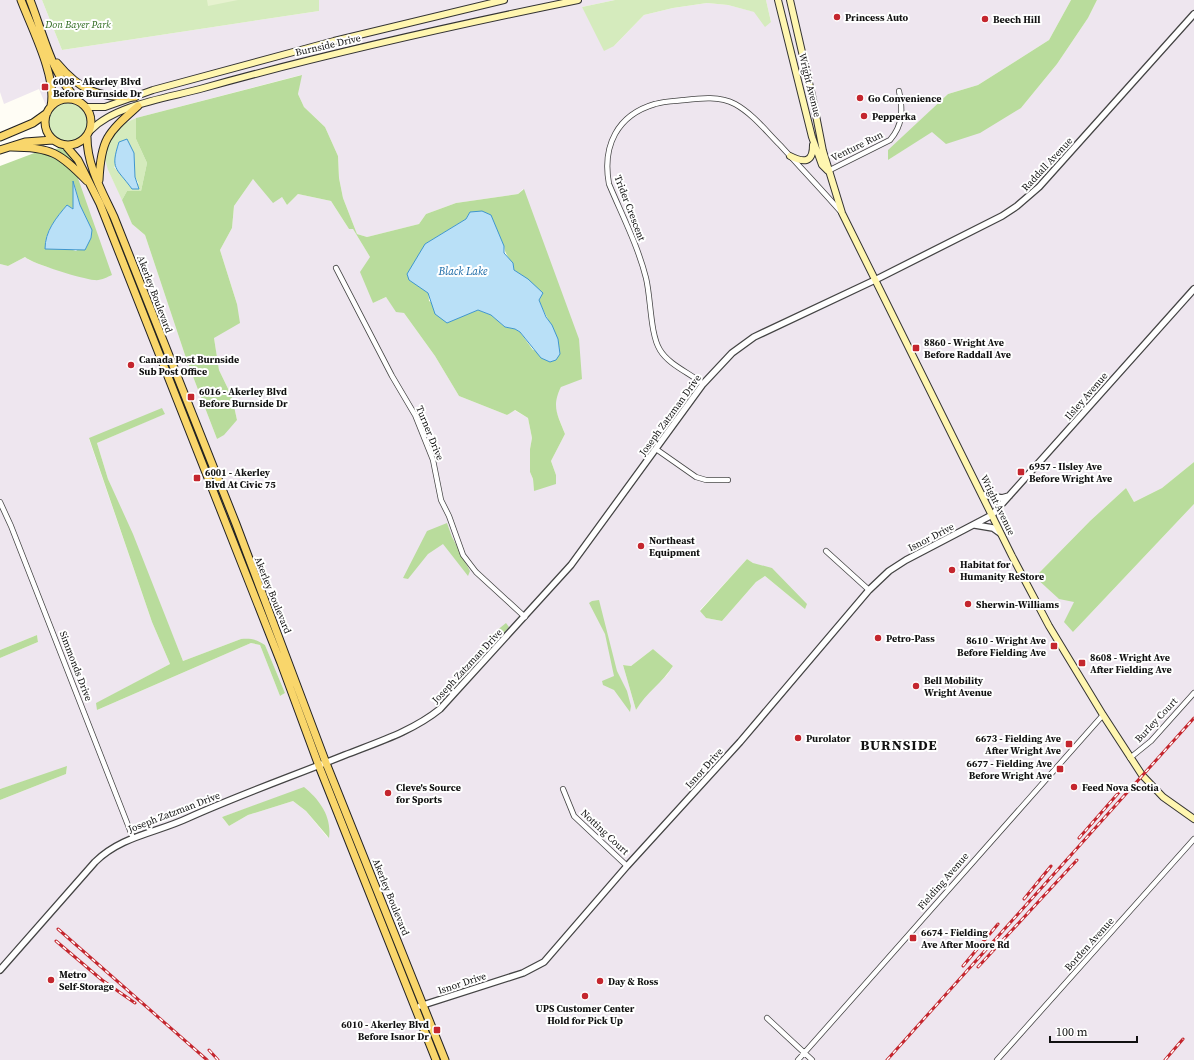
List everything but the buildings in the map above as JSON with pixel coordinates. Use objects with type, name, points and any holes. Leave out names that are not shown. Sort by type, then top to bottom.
[{"type":"main road","points":[[21,0],[51,80],[53,96],[46,127],[53,140]]},
{"type":"main road","points":[[0,150],[37,140],[53,140],[66,146],[81,143],[91,130],[92,122],[86,107],[66,86],[51,56],[30,0]]},
{"type":"main road","name":"Burnside Drive","points":[[86,107],[105,107],[153,90],[334,41],[504,0]]},
{"type":"main road","name":"Burnside Drive","points":[[91,130],[104,119],[138,106],[282,66],[578,0]]},
{"type":"main road","name":"Wright Avenue","points":[[778,0],[812,137],[822,165],[828,171]]},
{"type":"main road","name":"Wright Avenue","points":[[790,0],[828,171],[842,213],[875,280],[983,495],[1000,533],[1038,606],[1130,758],[1152,786],[1163,797],[1194,819]]},
{"type":"main road","points":[[51,56],[65,73],[90,91],[111,97],[135,97]]},
{"type":"main road","points":[[801,91],[808,98],[813,100]]},
{"type":"main road","points":[[0,137],[33,123],[49,109],[64,99],[80,102]]},
{"type":"main road","points":[[11,147],[33,147],[56,153],[95,184],[104,143],[111,131],[138,106]]},
{"type":"main road","name":"Akerley Boulevard","points":[[87,137],[89,157],[95,184],[281,663],[319,766],[436,1060]]},
{"type":"main road","points":[[790,156],[799,161],[810,158],[813,153],[812,137]]},
{"type":"main road","name":"Akerley Boulevard","points":[[66,146],[95,184],[114,217],[236,524],[326,763],[445,1060]]},
{"type":"street","name":"Raddall Avenue","points":[[875,280],[1002,216],[1040,187],[1194,14]]},
{"type":"street","name":"Venture Run","points":[[828,171],[890,140],[897,132],[902,118],[899,91]]},
{"type":"street","name":"Trider Crescent","points":[[703,384],[665,357],[659,349],[654,334],[647,280],[642,264],[609,184],[607,169],[609,148],[623,122],[636,111],[668,101],[716,98],[730,102],[741,108],[757,121],[842,213]]},
{"type":"street","name":"Turner Drive","points":[[336,268],[392,376],[415,415],[433,460],[441,500],[450,516],[464,555],[476,572],[525,617]]},
{"type":"street","name":"Joseph Zatzman Drive","points":[[0,970],[100,857],[110,849],[133,838],[188,818],[319,766],[414,727],[428,719],[440,709],[571,565],[703,384],[732,353],[754,337],[875,280]]},
{"type":"street","name":"Ilsley Avenue","points":[[992,515],[1194,289]]},
{"type":"street","points":[[656,449],[696,477],[706,480],[728,480]]},
{"type":"street","points":[[983,495],[1002,498],[1011,495]]},
{"type":"street","name":"Simmonds Drive","points":[[0,502],[14,532],[133,838]]},
{"type":"street","name":"Isnor Drive","points":[[416,1008],[523,973],[539,965],[557,947],[627,866],[740,742],[869,590],[889,571],[906,560],[992,515]]},
{"type":"street","points":[[975,525],[994,528],[1000,533]]},
{"type":"street","points":[[826,551],[869,590]]},
{"type":"street","name":"Burley Court","points":[[1130,758],[1151,741],[1194,693]]},
{"type":"street","name":"Fielding Avenue","points":[[798,1060],[803,1052],[1103,715]]},
{"type":"street","name":"Notting Court","points":[[563,789],[574,816],[627,866]]},
{"type":"street","name":"Borden Avenue","points":[[997,1060],[1194,839]]},
{"type":"street","points":[[767,1018],[812,1060]]},
{"type":"shaded area","points":[[0,0],[42,0],[62,50],[319,11],[319,0],[615,0],[582,7],[614,46],[644,15],[673,8],[707,3],[728,5],[755,12],[771,22],[766,0],[1071,0],[1049,40],[978,85],[948,94],[889,150],[888,160],[932,131],[1021,108],[1057,64],[1088,18],[1097,0],[1194,0],[1194,462],[1162,488],[1134,502],[1126,488],[1090,521],[1035,577],[1074,602],[1073,632],[1194,504],[1194,1060],[0,1060],[0,800],[66,774],[67,767],[0,789],[0,658],[38,642],[37,635],[0,650],[0,264],[8,266],[25,257],[44,266],[87,278],[67,147],[54,125],[39,89],[4,104],[0,92]],"holes":[[[301,75],[298,94],[304,107],[325,127],[338,156],[339,178],[343,198],[357,234],[367,237],[419,224],[426,214],[456,203],[518,194],[523,189],[561,387],[555,399],[556,411],[565,434],[551,461],[556,475],[534,491],[533,479],[530,472],[530,449],[532,438],[528,418],[514,410],[507,415],[459,396],[435,356],[404,313],[396,311],[386,297],[373,303],[370,257],[353,229],[349,229],[331,201],[298,194],[287,205],[282,197],[253,179],[234,206],[232,228],[220,250],[237,304],[214,338],[219,370],[232,397],[237,420],[217,439],[187,361],[145,235],[132,224],[127,209],[108,170],[110,130],[136,118]],[[161,409],[164,414],[97,443],[108,479],[183,661],[241,639],[265,645],[285,693],[280,696],[260,645],[251,643],[97,710],[97,703],[170,664],[152,622],[89,439]],[[747,559],[805,609],[765,576],[756,582],[722,621],[706,618],[700,610]],[[653,649],[673,666],[667,675],[642,699],[636,710],[623,665],[631,666]],[[304,788],[328,838],[306,811],[293,801],[248,815],[229,826],[222,817]]]},
{"type":"green space","name":"Don Bayer Park","points":[[42,0],[319,0],[319,11],[62,50]]},
{"type":"green space","points":[[207,0],[238,0],[208,6]]},
{"type":"green space","points":[[615,0],[766,0],[771,22],[765,27],[754,12],[728,5],[707,3],[673,8],[644,15],[614,46],[604,51],[582,7]]},
{"type":"green space","points":[[1071,0],[1097,0],[1088,18],[1057,64],[1021,108],[980,133],[946,144],[932,132],[888,160],[888,150],[948,94],[978,85],[1049,40]]},
{"type":"green space","points":[[302,75],[298,94],[304,107],[325,127],[338,156],[339,178],[343,198],[357,234],[367,237],[419,224],[426,214],[456,203],[518,194],[524,189],[579,339],[582,379],[561,387],[556,400],[558,416],[565,434],[551,461],[556,475],[556,484],[534,491],[533,479],[530,472],[530,449],[532,438],[528,418],[515,410],[507,415],[459,396],[435,356],[404,313],[396,312],[386,297],[373,303],[360,272],[370,257],[353,229],[349,229],[331,201],[298,194],[287,205],[282,197],[273,203],[253,179],[234,206],[232,228],[220,250],[237,304],[240,323],[214,338],[219,370],[232,397],[237,420],[224,435],[217,439],[187,361],[145,235],[132,224],[122,200],[127,191],[141,191],[147,163],[136,139],[136,118]],"holes":[[[470,212],[504,246],[514,270],[533,284],[539,292],[541,297],[539,300],[555,333],[560,354],[533,350],[520,332],[515,329],[505,327],[491,315],[478,310],[458,318],[429,301],[425,244],[466,219]]]},
{"type":"green space","points":[[71,103],[78,106],[84,112],[87,123],[86,131],[78,140],[71,143],[63,143],[56,140],[48,131],[47,119],[50,112],[59,104]]},
{"type":"green space","points":[[136,118],[136,139],[147,163],[141,191],[127,191],[122,200],[108,170],[101,145],[110,130]],"holes":[[[134,153],[135,177],[139,184],[122,175],[114,167]]]},
{"type":"green space","points":[[67,147],[112,275],[99,280],[88,279],[47,267],[25,257],[8,266],[0,264],[0,166],[37,152]],"holes":[[[74,183],[80,205],[92,230],[91,238],[76,251],[67,248],[45,248],[45,242],[49,230],[55,220],[67,205],[73,209]]]},
{"type":"green space","points":[[162,408],[165,414],[97,443],[108,479],[133,534],[183,661],[241,639],[256,640],[265,645],[285,693],[280,696],[260,645],[251,643],[97,710],[96,703],[170,664],[152,622],[89,438]]},
{"type":"green space","points":[[1194,462],[1194,504],[1073,632],[1064,622],[1074,602],[1059,599],[1035,577],[1090,521],[1126,488],[1134,502],[1162,488]]},
{"type":"green space","points":[[447,523],[452,537],[470,571],[468,576],[443,544],[428,554],[408,579],[403,578],[427,531]]},
{"type":"green space","points":[[747,559],[753,563],[772,568],[807,604],[805,609],[765,576],[756,582],[722,621],[706,618],[700,611]]},
{"type":"green space","points":[[599,600],[617,671],[627,691],[631,706],[630,712],[614,690],[603,685],[602,681],[614,676],[605,634],[589,603]]},
{"type":"green space","points":[[506,623],[509,627],[455,689],[451,685],[490,636]]},
{"type":"green space","points":[[37,635],[38,642],[0,658],[0,650]]},
{"type":"green space","points":[[653,649],[673,666],[664,678],[644,698],[636,710],[623,665],[631,666]]},
{"type":"green space","points":[[67,766],[66,774],[0,800],[0,789]]},
{"type":"green space","points":[[304,787],[320,803],[327,816],[329,823],[329,838],[306,811],[293,801],[248,815],[229,826],[222,817]]},
{"type":"water","points":[[127,139],[134,153],[135,177],[139,189],[132,189],[116,168],[115,158],[119,142]]},
{"type":"water","points":[[73,181],[80,205],[92,230],[91,238],[85,250],[45,249],[47,236],[55,220],[67,205],[73,209]]},
{"type":"water","name":"Black Lake","points":[[482,211],[491,215],[504,246],[504,253],[513,263],[514,270],[528,279],[543,293],[539,300],[558,339],[560,354],[556,360],[550,362],[541,358],[520,332],[515,329],[505,327],[491,315],[478,310],[447,323],[435,314],[428,293],[409,280],[407,274],[425,244],[466,219],[470,212]]},
{"type":"railway","points":[[887,1060],[1194,718]]},
{"type":"railway","points":[[1079,838],[1121,790]]},
{"type":"railway","points":[[978,967],[1077,860]]},
{"type":"railway","points":[[1024,899],[1051,866]]},
{"type":"railway","points":[[963,966],[998,924]]},
{"type":"railway","points":[[58,929],[207,1060]]},
{"type":"railway","points":[[56,941],[102,980],[135,1003]]},
{"type":"railway","points":[[1165,1060],[1183,1039]]},
{"type":"railway","points":[[209,1050],[218,1060]]},
{"type":"place","name":"Princess Auto","points":[[837,17]]},
{"type":"place","name":"Beech Hill","points":[[985,19]]},
{"type":"place","name":"6008 - Akerley Blvd Before Burnside Dr","points":[[45,87]]},
{"type":"place","name":"Go Convenience","points":[[860,98]]},
{"type":"place","name":"Pepperka","points":[[864,116]]},
{"type":"place","name":"8860 - Wright Ave Before Raddall Ave","points":[[916,348]]},
{"type":"place","name":"Canada Post Burnside Sub Post Office","points":[[131,365]]},
{"type":"place","name":"6016 - Akerley Blvd Before Burnside Dr","points":[[191,397]]},
{"type":"place","name":"6957 - Ilsley Ave Before Wright Ave","points":[[1021,472]]},
{"type":"place","name":"6001 - Akerley Blvd At Civic 75","points":[[197,478]]},
{"type":"place","name":"Northeast Equipment","points":[[641,546]]},
{"type":"place","name":"Habitat for Humanity ReStore","points":[[952,570]]},
{"type":"place","name":"Sherwin-Williams","points":[[968,604]]},
{"type":"place","name":"Petro-Pass","points":[[878,638]]},
{"type":"place","name":"8610 - Wright Ave Before Fielding Ave","points":[[1054,646]]},
{"type":"place","name":"8608 - Wright Ave After Fielding Ave","points":[[1082,663]]},
{"type":"place","name":"Bell Mobility Wright Avenue","points":[[916,686]]},
{"type":"place","name":"Purolator","points":[[798,738]]},
{"type":"place","name":"6673 - Fielding Ave After Wright Ave","points":[[1069,744]]},
{"type":"place","name":"6677 - Fielding Ave Before Wright Ave","points":[[1060,769]]},
{"type":"place","name":"Feed Nova Scotia","points":[[1074,787]]},
{"type":"place","name":"Cleve's Source for Sports","points":[[388,793]]},
{"type":"place","name":"6674 - Fielding Ave After Moore Rd","points":[[913,938]]},
{"type":"place","name":"Metro Self-Storage","points":[[51,980]]},
{"type":"place","name":"Day & Ross","points":[[600,981]]},
{"type":"place","name":"UPS Customer Center Hold for Pick Up","points":[[585,996]]},
{"type":"place","name":"6010 - Akerley Blvd Before Isnor Dr","points":[[437,1030]]},
{"type":"district","name":"BURNSIDE","points":[[899,745]]}]
